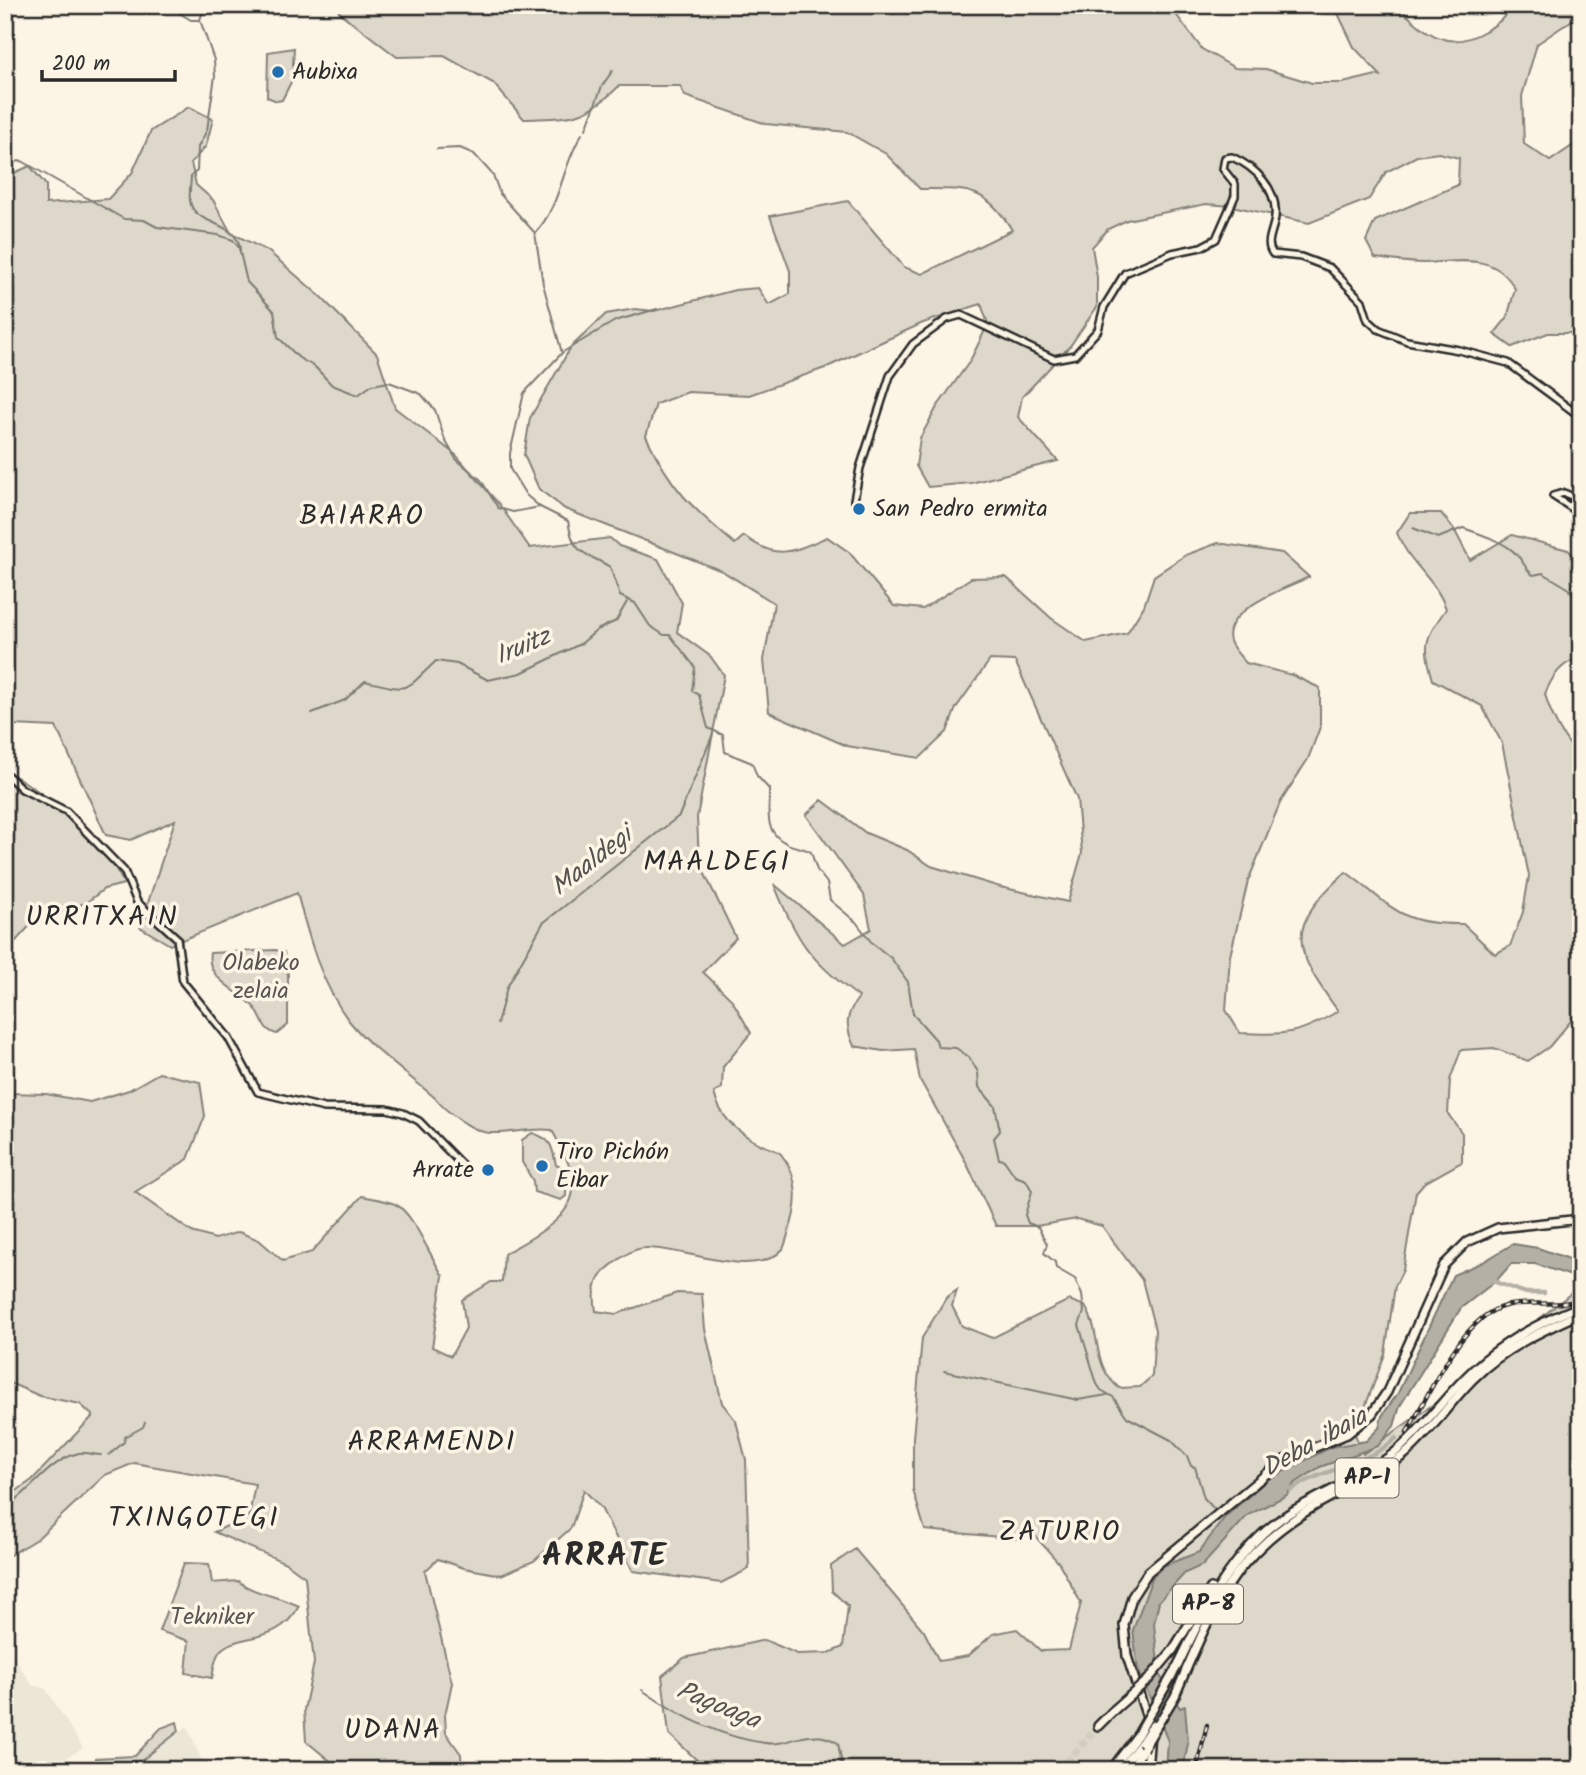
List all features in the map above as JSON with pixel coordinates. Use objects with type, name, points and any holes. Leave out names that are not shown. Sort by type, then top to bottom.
[{"type":"highway","points":[[1147,1770],[1151,1755],[1149,1727],[1126,1656],[1125,1640],[1127,1610],[1140,1583],[1159,1563],[1270,1469],[1282,1461],[1347,1434],[1372,1414],[1387,1392],[1444,1265],[1467,1242],[1498,1228],[1562,1224],[1581,1219]]},
{"type":"highway","name":"AP-1","points":[[1098,1726],[1148,1680],[1172,1650],[1217,1580],[1279,1520],[1390,1456],[1413,1436],[1467,1376],[1503,1346],[1534,1326],[1581,1306]]},
{"type":"highway","name":"AP-1","points":[[1186,1670],[1215,1604],[1237,1571],[1268,1537],[1303,1513],[1403,1455],[1472,1380],[1505,1352],[1536,1333],[1581,1313]]},
{"type":"highway","name":"AP-8","points":[[1111,1770],[1141,1742],[1214,1592],[1247,1549]]},
{"type":"highway","name":"AP-8","points":[[1120,1770],[1141,1742],[1186,1670]]},
{"type":"highway","points":[[1131,1770],[1141,1742]]},
{"type":"street","points":[[854,500],[860,468],[886,386],[913,344],[947,318],[961,315],[1054,359],[1075,355],[1098,330],[1104,307],[1120,277],[1172,253],[1201,247],[1216,239],[1235,196],[1235,184],[1223,169],[1225,158],[1232,157],[1259,175],[1272,196],[1275,214],[1269,242],[1273,254],[1301,257],[1330,268],[1362,301],[1368,320],[1378,329],[1407,341],[1459,349],[1508,363],[1552,392],[1581,417]]},
{"type":"street","points":[[1581,500],[1564,493],[1553,496],[1581,513]]},
{"type":"street","points":[[5,773],[22,789],[66,811],[124,871],[137,902],[177,938],[183,982],[228,1037],[258,1092],[324,1108],[387,1109],[403,1112],[419,1121],[463,1166]]},
{"type":"shaded area","points":[[1513,1244],[1538,1248],[1581,1263],[1581,1279],[1535,1264],[1511,1264],[1497,1280],[1461,1308],[1400,1406],[1394,1426],[1378,1446],[1320,1467],[1294,1484],[1287,1495],[1248,1515],[1203,1565],[1185,1573],[1159,1601],[1154,1624],[1159,1674],[1180,1708],[1185,1706],[1188,1743],[1183,1770],[1166,1770],[1168,1741],[1138,1669],[1133,1630],[1152,1578],[1163,1566],[1199,1552],[1225,1517],[1267,1480],[1331,1447],[1366,1441],[1379,1428],[1382,1416],[1398,1393],[1453,1275],[1483,1262]]},
{"type":"shaded area","points":[[5,1643],[32,1685],[46,1689],[83,1748],[46,1770],[10,1770],[5,1763]]},
{"type":"shaded area","points":[[187,1726],[206,1770],[144,1770],[141,1763]]},
{"type":"green space","points":[[335,5],[464,5],[476,9],[480,5],[1169,5],[1202,49],[1235,68],[1266,69],[1312,83],[1343,83],[1376,75],[1382,77],[1354,47],[1334,5],[1396,5],[1437,37],[1459,40],[1471,38],[1493,26],[1504,17],[1512,5],[1581,5],[1581,14],[1537,44],[1522,96],[1524,144],[1550,161],[1581,140],[1581,333],[1548,333],[1512,347],[1494,334],[1507,318],[1515,289],[1498,269],[1475,262],[1418,263],[1375,258],[1366,241],[1375,221],[1458,185],[1459,158],[1439,153],[1417,156],[1386,172],[1369,199],[1309,223],[1232,206],[1206,204],[1127,220],[1108,229],[1092,247],[1097,277],[1097,307],[1070,346],[1022,397],[1018,417],[1058,461],[971,483],[928,487],[916,466],[920,438],[937,407],[970,361],[988,324],[981,304],[923,323],[825,368],[749,395],[688,392],[656,404],[646,436],[664,470],[683,496],[735,544],[744,536],[766,549],[785,552],[827,537],[849,552],[894,606],[923,609],[971,578],[1006,577],[1051,618],[1086,642],[1127,633],[1144,606],[1154,576],[1186,555],[1218,543],[1282,553],[1309,577],[1258,601],[1236,619],[1230,630],[1231,644],[1246,663],[1292,675],[1320,688],[1320,727],[1308,759],[1280,803],[1248,881],[1230,956],[1226,1010],[1240,1033],[1291,1032],[1313,1025],[1338,1011],[1311,971],[1304,955],[1302,939],[1304,924],[1312,909],[1346,872],[1398,912],[1424,921],[1463,924],[1495,954],[1510,946],[1523,912],[1529,876],[1502,743],[1482,706],[1433,680],[1428,643],[1433,628],[1446,609],[1436,589],[1408,553],[1397,533],[1410,513],[1441,513],[1454,529],[1470,560],[1512,535],[1568,550],[1580,561],[1581,658],[1558,671],[1545,694],[1559,728],[1581,758],[1581,835],[1577,843],[1581,853],[1581,1009],[1549,1047],[1528,1061],[1494,1048],[1461,1050],[1450,1080],[1448,1114],[1462,1133],[1462,1162],[1424,1183],[1416,1192],[1403,1270],[1395,1286],[1385,1354],[1355,1434],[1363,1454],[1442,1398],[1581,1285],[1581,1770],[792,1770],[700,1763],[669,1734],[662,1676],[684,1658],[765,1640],[797,1654],[829,1653],[843,1647],[848,1606],[832,1591],[831,1566],[855,1549],[924,1631],[939,1661],[968,1656],[993,1634],[1017,1629],[1041,1651],[1069,1650],[1081,1603],[1059,1563],[1035,1536],[1033,1528],[1021,1539],[925,1530],[913,1490],[913,1438],[922,1338],[946,1298],[957,1290],[952,1306],[962,1326],[992,1338],[1069,1300],[1085,1306],[1094,1328],[1104,1369],[1119,1388],[1140,1387],[1152,1376],[1155,1330],[1142,1280],[1102,1226],[1077,1219],[1036,1226],[996,1226],[966,1162],[920,1080],[914,1049],[883,1051],[854,1046],[848,1021],[851,1009],[859,997],[828,972],[806,948],[774,884],[845,944],[871,929],[864,895],[806,815],[822,800],[866,833],[907,850],[931,866],[1000,887],[1068,902],[1082,853],[1077,799],[1015,661],[990,660],[956,708],[947,732],[920,758],[847,746],[769,712],[764,660],[774,603],[722,571],[565,509],[539,489],[524,455],[530,418],[571,347],[606,314],[635,309],[654,311],[735,290],[758,288],[769,305],[790,294],[790,271],[770,216],[848,201],[904,267],[922,274],[1012,230],[993,205],[984,198],[962,190],[920,189],[886,154],[847,132],[766,124],[685,96],[680,86],[619,86],[596,106],[576,115],[524,119],[493,83],[444,56],[397,57],[340,13]]},
{"type":"green space","points":[[294,48],[292,80],[282,100],[267,97],[268,52]]},
{"type":"green space","points":[[189,107],[213,119],[206,146],[191,163],[196,185],[213,200],[231,233],[268,251],[321,297],[377,354],[395,408],[456,455],[499,504],[530,548],[610,538],[619,546],[658,559],[682,603],[677,632],[710,656],[724,675],[697,817],[699,862],[736,938],[703,972],[732,1000],[751,1033],[723,1067],[722,1088],[714,1093],[726,1118],[738,1130],[781,1154],[795,1183],[794,1214],[783,1249],[770,1258],[736,1263],[660,1249],[635,1250],[603,1272],[597,1282],[595,1299],[596,1311],[617,1314],[677,1293],[702,1294],[705,1329],[722,1403],[736,1421],[746,1460],[749,1569],[721,1583],[633,1571],[601,1508],[584,1490],[571,1528],[534,1561],[501,1575],[464,1568],[438,1559],[425,1571],[452,1683],[445,1715],[446,1733],[461,1754],[462,1770],[341,1770],[306,1741],[304,1710],[314,1663],[305,1577],[286,1563],[214,1532],[249,1516],[255,1484],[134,1463],[105,1475],[38,1538],[5,1558],[5,1499],[32,1480],[93,1416],[80,1404],[40,1396],[5,1381],[5,1093],[46,1094],[90,1102],[129,1090],[159,1073],[200,1082],[205,1116],[188,1159],[135,1192],[192,1232],[215,1239],[239,1232],[259,1240],[283,1261],[312,1252],[362,1196],[395,1204],[409,1216],[443,1276],[432,1347],[451,1356],[466,1328],[462,1300],[491,1282],[502,1282],[504,1254],[552,1224],[570,1203],[573,1190],[569,1164],[552,1130],[491,1133],[468,1125],[446,1109],[359,1032],[331,993],[311,944],[297,893],[170,945],[140,927],[175,820],[131,840],[106,835],[56,727],[13,725],[5,722],[5,177],[30,166],[46,185],[46,204],[108,199],[132,173],[151,131]]},
{"type":"green space","points":[[5,770],[73,819],[103,851],[124,884],[104,889],[87,902],[55,915],[35,920],[5,953]]},
{"type":"green space","name":"Olabeko zelaia","points":[[275,950],[284,952],[288,975],[288,1025],[277,1034],[265,1026],[247,1000],[217,977],[210,962],[210,953]]},
{"type":"green space","name":"Tiro Pichón Eibar","points":[[532,1133],[547,1141],[552,1148],[556,1165],[563,1168],[566,1176],[566,1196],[561,1200],[534,1192],[533,1181],[522,1162],[522,1140]]},
{"type":"green space","name":"Tekniker","points":[[184,1563],[209,1564],[212,1583],[238,1581],[251,1589],[299,1606],[290,1619],[269,1633],[227,1645],[215,1661],[212,1678],[186,1673],[189,1641],[159,1631]]},
{"type":"green space","points":[[177,1722],[179,1731],[141,1761],[144,1770],[95,1770],[95,1758],[135,1756],[161,1728]]},
{"type":"waterway","points":[[166,5],[191,20],[199,20]]},
{"type":"waterway","points":[[205,5],[200,20],[214,60],[215,76],[207,130],[198,147],[197,171],[191,176],[190,201],[198,214],[234,235],[240,251]]},
{"type":"waterway","points":[[586,129],[602,86],[613,70]]},
{"type":"waterway","points":[[582,134],[556,198],[535,233],[543,284],[562,353],[524,393],[510,453],[510,469],[526,495],[540,507],[568,521],[573,541],[581,552],[610,567],[620,596],[635,603],[650,626],[664,635],[670,635],[695,667],[692,691],[699,695],[708,728],[723,735],[725,752],[752,763],[757,776],[769,789],[769,819],[773,832],[789,845],[811,852],[817,870],[827,883],[830,900],[856,922],[872,943],[891,958],[908,982],[913,1014],[936,1040],[938,1047],[956,1048],[969,1057],[978,1072],[979,1087],[995,1106],[1000,1131],[994,1138],[999,1159],[1004,1160],[1015,1176],[1026,1180],[1032,1191],[1025,1215],[1028,1223],[1038,1227],[1047,1244],[1044,1253],[1055,1262],[1056,1268],[1075,1279],[1082,1295],[1084,1312],[1079,1325],[1097,1384],[1101,1390],[1113,1397],[1127,1417],[1171,1440],[1187,1456],[1191,1466],[1195,1467],[1204,1498],[1216,1511]]},
{"type":"waterway","points":[[437,149],[460,148],[474,154],[493,175],[500,194],[534,232]]},
{"type":"waterway","points":[[5,169],[13,162],[22,161],[124,219],[144,220],[157,227],[218,235],[233,240],[239,248],[247,282],[274,311],[278,337],[299,358],[315,367],[332,385],[358,395],[372,385],[389,382],[421,394],[435,410],[445,440],[456,459],[481,480],[498,508],[513,512],[540,507]]},
{"type":"waterway","points":[[563,352],[615,321],[657,309]]},
{"type":"waterway","points":[[1413,528],[1438,538],[1463,528],[1490,538],[1511,549],[1533,575],[1543,573],[1568,588],[1581,604]]},
{"type":"waterway","name":"Iruitz","points":[[312,713],[345,700],[365,681],[391,687],[406,687],[436,661],[457,664],[488,680],[521,673],[582,643],[597,630],[616,621],[628,600]]},
{"type":"waterway","name":"Maaldegi","points":[[497,1024],[507,987],[543,923],[679,816],[713,734]]},
{"type":"waterway","points":[[1572,1282],[1581,1275]]},
{"type":"waterway","points":[[1495,1282],[1526,1293],[1544,1293]]},
{"type":"waterway","points":[[944,1371],[1078,1400],[1107,1395]]},
{"type":"waterway","points":[[109,1455],[124,1442],[125,1437],[143,1427],[145,1422]]},
{"type":"waterway","points":[[1291,1490],[1317,1476],[1359,1461],[1396,1438]]},
{"type":"waterway","points":[[5,1508],[58,1462],[79,1453],[101,1455]]},
{"type":"waterway","name":"Pagoaga","points":[[642,1690],[685,1717],[732,1736],[765,1743],[808,1736],[827,1738],[838,1743],[843,1770]]},
{"type":"tunnel","points":[[1060,1770],[1098,1726]]},
{"type":"railway","points":[[1407,1432],[1460,1341],[1489,1313],[1514,1304],[1562,1303],[1581,1299]]},
{"type":"railway","points":[[1196,1770],[1207,1725]]},
{"type":"place","name":"Aubixa","points":[[278,72]]},
{"type":"place","name":"San Pedro ermita","points":[[859,509]]},
{"type":"place","name":"Tiro Pichón Eibar","points":[[542,1166]]},
{"type":"place","name":"Arrate","points":[[488,1170]]},
{"type":"district","name":"BAIARAO","points":[[362,516]]},
{"type":"district","name":"MAALDEGI","points":[[717,862]]},
{"type":"district","name":"URRITXAIN","points":[[102,917]]},
{"type":"district","name":"ARRAMENDI","points":[[432,1442]]},
{"type":"district","name":"TXINGOTEGI","points":[[194,1518]]},
{"type":"district","name":"ZATURIO","points":[[1060,1532]]},
{"type":"district","name":"ARRATE","points":[[605,1556]]},
{"type":"district","name":"UDANA","points":[[393,1730]]},
{"type":"water label","name":"Deba ibaia","points":[[1315,1443]]}]
